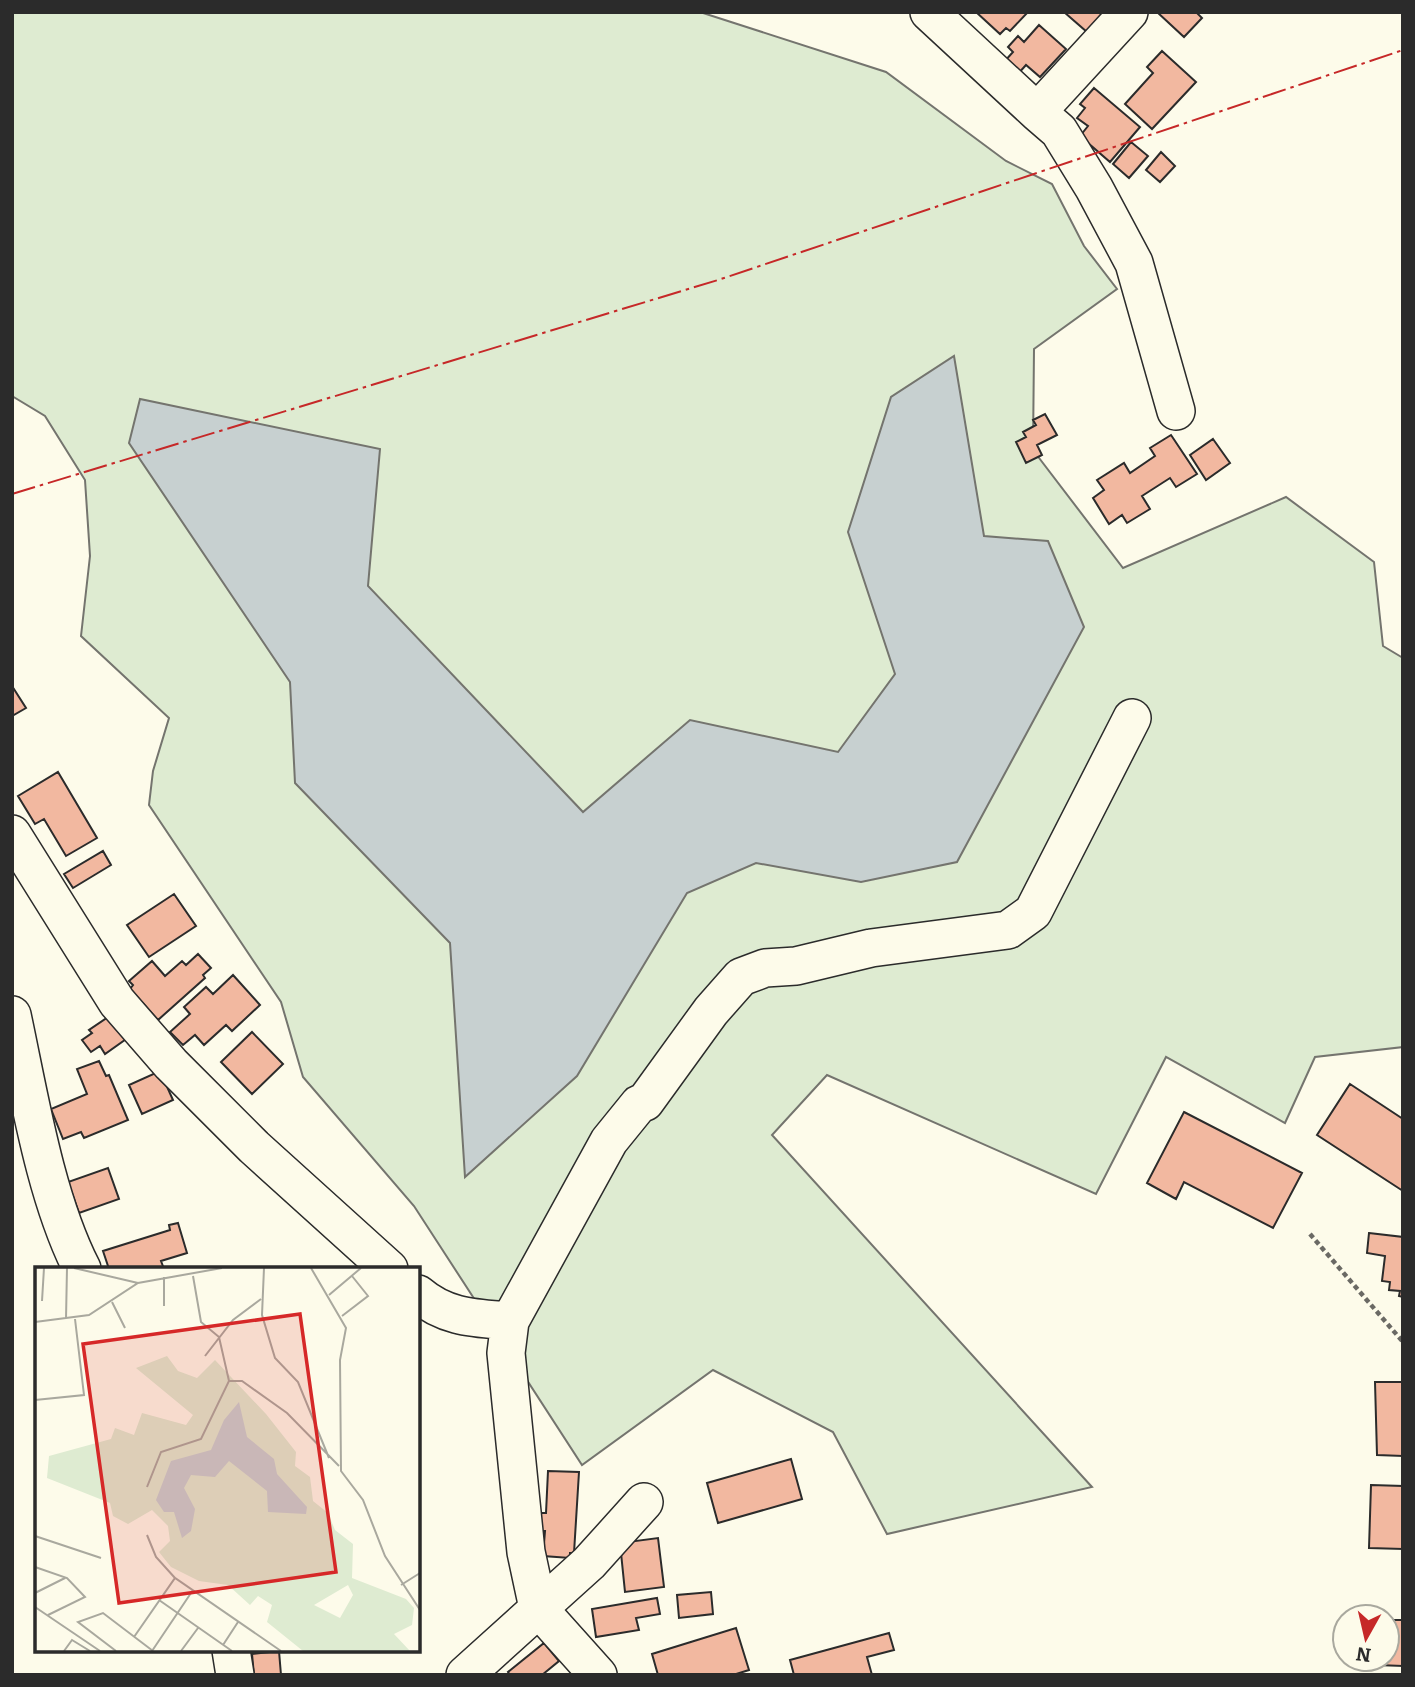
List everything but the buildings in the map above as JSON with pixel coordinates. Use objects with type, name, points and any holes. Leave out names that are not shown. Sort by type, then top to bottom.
[{"type":"street","points":[[1037,112],[1129,12]]},
{"type":"street","points":[[933,14],[1059,131],[1094,188],[1135,263],[1176,411]]},
{"type":"street","points":[[598,1675],[538,1608],[526,1552],[506,1353],[510,1321],[609,1141],[639,1104],[653,1093],[711,1011],[741,977],[765,968],[796,966],[871,948],[1008,930],[1033,912],[1132,718]]},
{"type":"street","points":[[12,834],[117,1002],[171,1064],[254,1147],[387,1267]]},
{"type":"street","points":[[12,1015],[38,1139],[73,1250],[81,1267]]},
{"type":"street","points":[[420,1296],[432,1307],[457,1317],[510,1321]]},
{"type":"street","points":[[465,1675],[589,1563],[644,1502]]},
{"type":"street","points":[[231,1652],[235,1675]]},
{"type":"path","points":[[1310,1234],[1403,1342]]},
{"type":"green space","points":[[12,12],[700,12],[886,72],[1006,161],[1052,184],[1084,246],[1117,289],[1034,349],[1033,450],[1123,568],[1286,497],[1374,562],[1383,646],[1403,658],[1403,1047],[1315,1057],[1285,1123],[1166,1057],[1096,1194],[827,1075],[772,1135],[1092,1487],[887,1534],[833,1432],[713,1370],[582,1465],[414,1206],[303,1077],[281,1002],[149,805],[153,771],[169,718],[81,636],[90,556],[85,480],[45,416],[12,396]]},
{"type":"shaded area","points":[[954,356],[984,536],[1048,541],[1084,627],[957,862],[861,882],[756,863],[687,893],[577,1076],[465,1177],[450,943],[295,783],[290,682],[129,443],[140,399],[380,449],[368,586],[583,812],[690,720],[838,752],[895,674],[848,532],[891,397]]},
{"type":"power","points":[[12,494],[718,280],[1403,50]]}]
